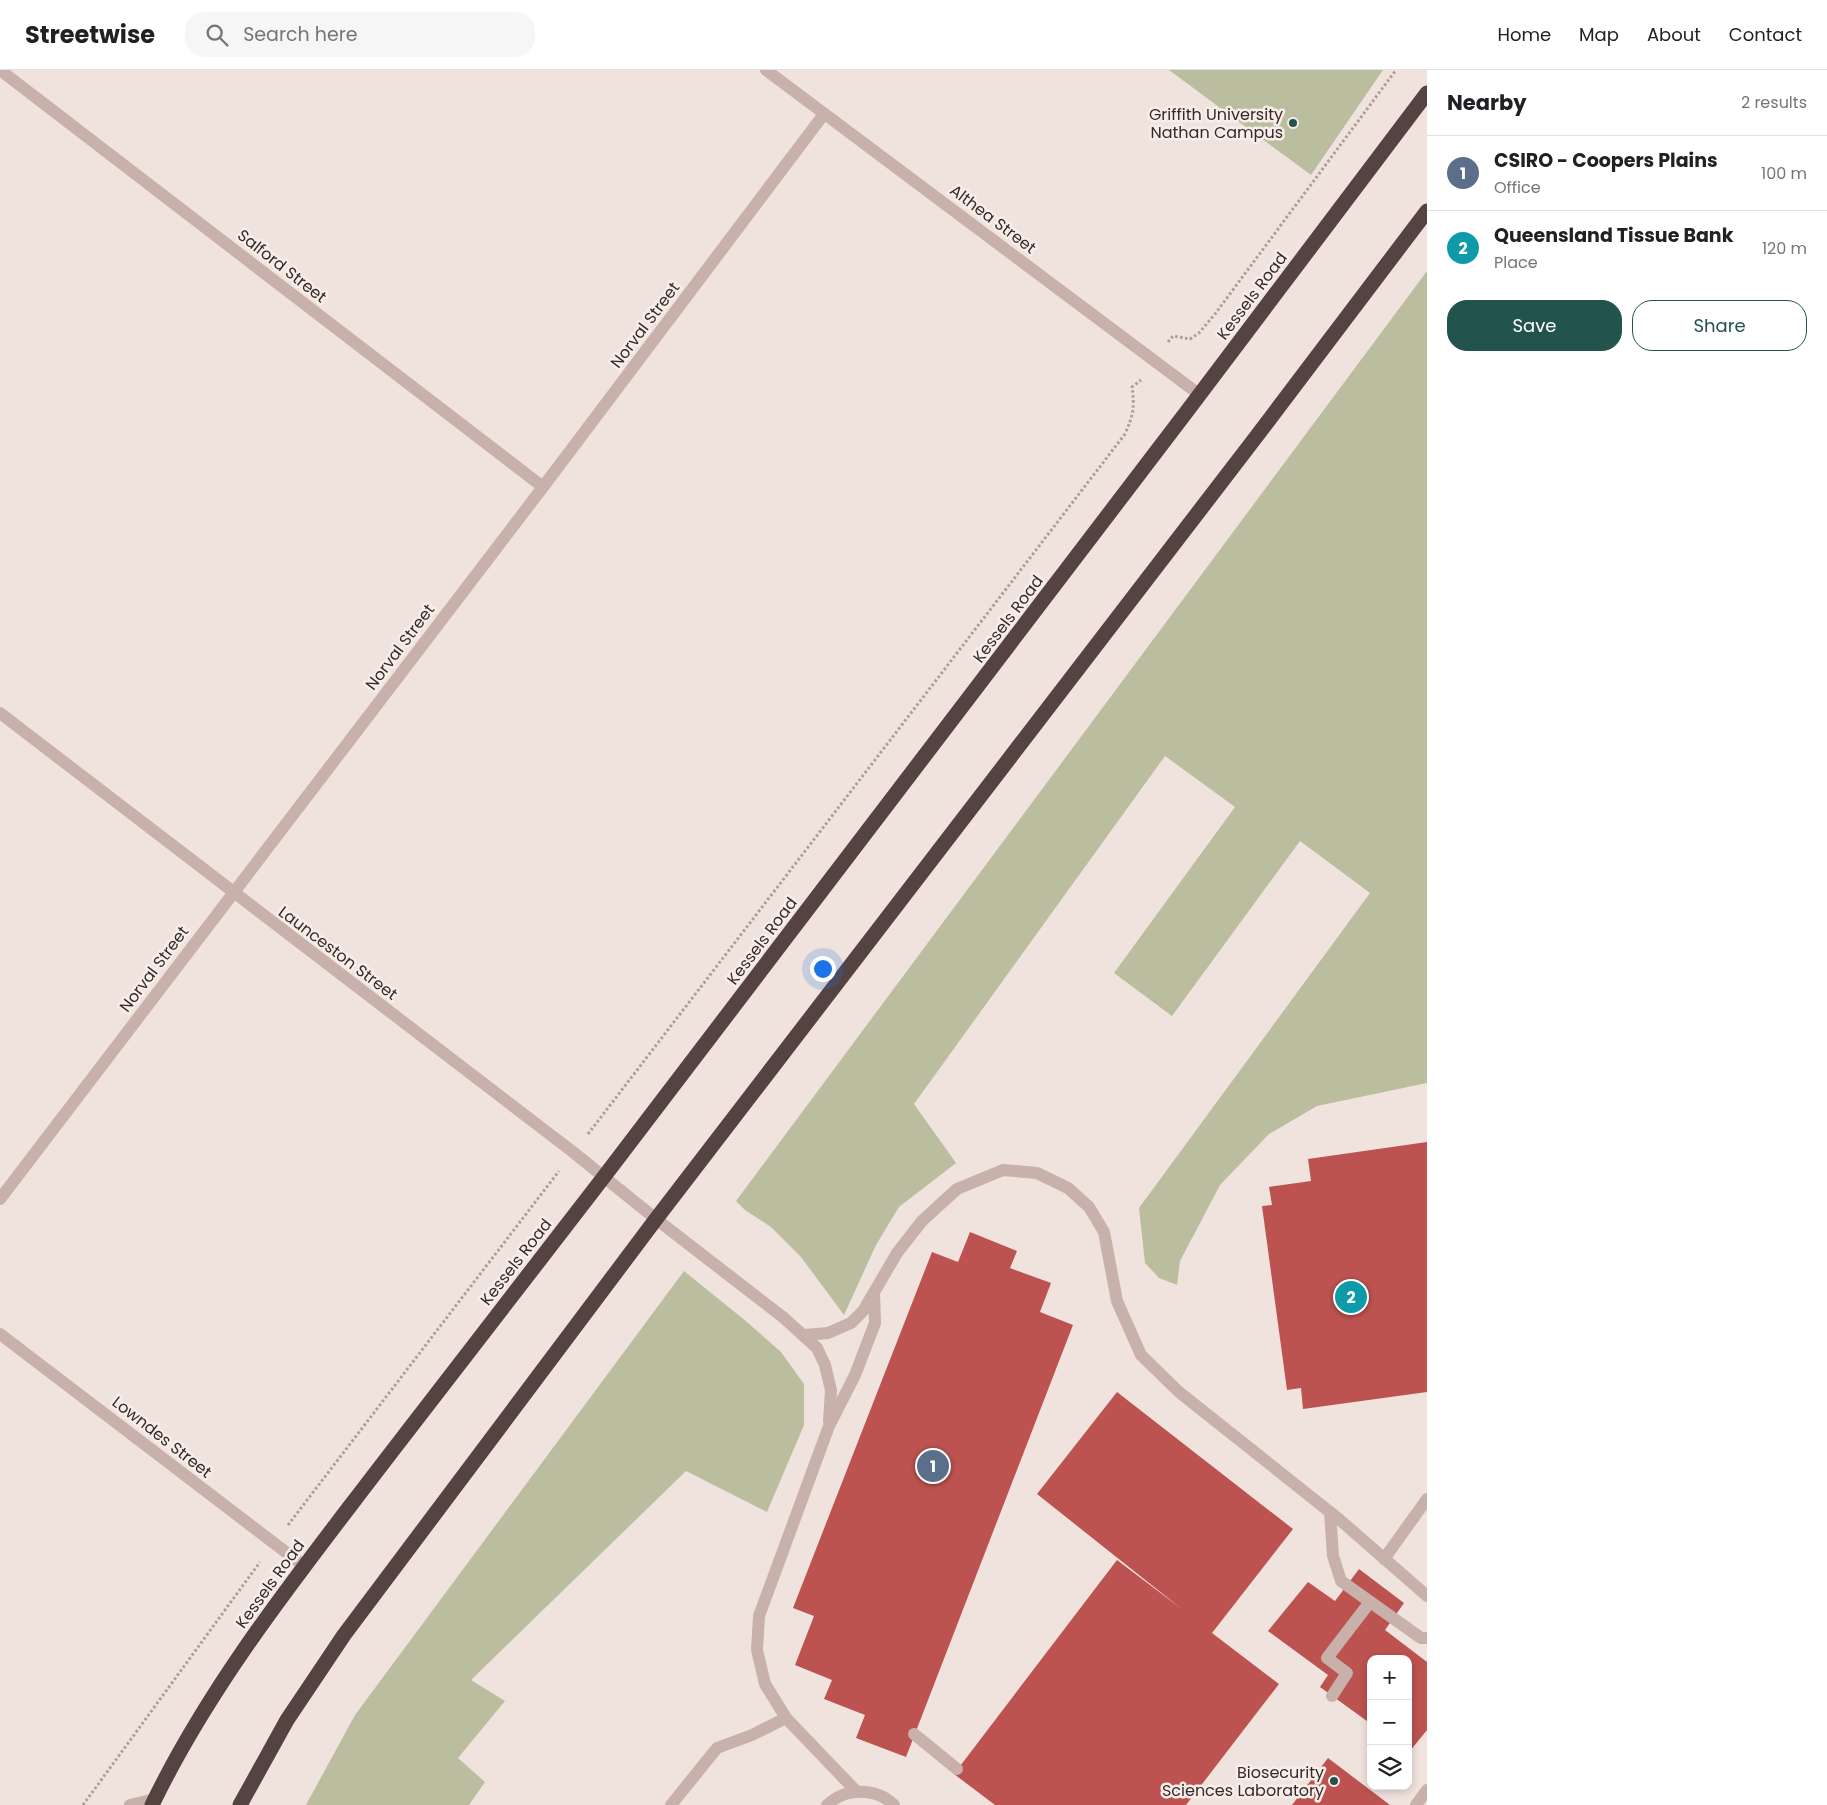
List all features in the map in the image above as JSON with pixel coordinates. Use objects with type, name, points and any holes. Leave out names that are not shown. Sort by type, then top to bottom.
[{"type":"highway","name":"Kessels Road","points":[[154,1802],[188,1738],[237,1660],[304,1566],[604,1177],[1200,395],[1427,93]]},
{"type":"highway","points":[[240,1805],[288,1720],[344,1635],[656,1219],[1427,211]]},
{"type":"street","name":"Salford Street","points":[[0,70],[543,487]]},
{"type":"street","name":"Althea Street","points":[[766,70],[1200,395]]},
{"type":"street","name":"Norval Street","points":[[0,1198],[543,487],[824,114]]},
{"type":"street","name":"Launceston Street","points":[[0,714],[604,1177],[805,1336],[817,1348],[831,1390],[829,1426]]},
{"type":"street","points":[[805,1336],[828,1333],[851,1323],[863,1311],[874,1294],[896,1253],[922,1221],[957,1189],[1003,1170],[1037,1173],[1068,1188],[1089,1207],[1104,1232],[1117,1301],[1141,1355],[1179,1392],[1330,1512],[1427,1596]]},
{"type":"street","points":[[856,1791],[786,1718],[765,1684],[757,1650],[759,1616],[829,1426],[855,1375],[875,1323],[874,1294]]},
{"type":"street","name":"Lowndes Street","points":[[0,1334],[304,1566]]},
{"type":"street","points":[[1384,1559],[1427,1499]]},
{"type":"street","points":[[1330,1512],[1333,1556],[1341,1581],[1421,1638],[1427,1638]]},
{"type":"street","points":[[1332,1696],[1347,1673],[1326,1658],[1370,1602]]},
{"type":"street","points":[[670,1805],[717,1748],[752,1735],[786,1718]]},
{"type":"street","points":[[914,1734],[957,1769]]},
{"type":"street","points":[[1416,1804],[1427,1790]]},
{"type":"street","points":[[827,1805],[841,1795],[856,1791],[873,1793],[894,1805]]},
{"type":"street","name":"Kessels Road","points":[[130,1805],[154,1802]]},
{"type":"path","points":[[1165,347],[1173,336],[1190,339],[1199,333],[1396,70]]},
{"type":"path","points":[[593,1128],[1125,434],[1132,417],[1134,404],[1132,388],[1140,381]]},
{"type":"path","points":[[83,1805],[273,1544],[554,1177]]},
{"type":"green space","name":"Griffith University Nathan Campus","points":[[1169,70],[1383,70],[1311,175]]},
{"type":"green space","points":[[1427,271],[1427,1083],[1317,1106],[1269,1134],[1220,1185],[1180,1261],[1177,1285],[1159,1278],[1145,1263],[1139,1208],[1370,893],[1300,841],[1172,1016],[1114,973],[1235,807],[1165,756],[914,1104],[956,1163],[899,1207],[876,1245],[844,1315],[801,1257],[771,1227],[745,1210],[736,1201]]},
{"type":"green space","points":[[684,1271],[781,1352],[804,1384],[804,1425],[767,1512],[686,1471],[471,1680],[505,1701],[458,1758],[485,1782],[469,1805],[306,1805],[355,1715]]},
{"type":"building","points":[[1427,1142],[1427,1392],[1303,1409],[1301,1388],[1287,1390],[1262,1206],[1272,1205],[1269,1187],[1311,1181],[1308,1159]]},
{"type":"building","points":[[970,1232],[1017,1251],[1010,1268],[1051,1283],[1040,1312],[1073,1325],[906,1757],[856,1738],[865,1715],[824,1699],[832,1680],[795,1665],[814,1616],[793,1608],[932,1252],[958,1262]]},
{"type":"building","points":[[1117,1392],[1293,1529],[1212,1633],[1279,1684],[1186,1805],[995,1805],[954,1774],[1117,1560],[1183,1610],[1037,1494]]},
{"type":"building","points":[[1359,1569],[1404,1603],[1385,1630],[1427,1662],[1427,1730],[1412,1749],[1412,1655],[1367,1655],[1367,1721],[1320,1687],[1328,1675],[1268,1631],[1308,1582],[1335,1601]]},
{"type":"building","name":"Biosecurity Sciences Laboratory","points":[[1328,1758],[1367,1788],[1367,1790],[1370,1790],[1390,1805],[1292,1805]]},
{"type":"place","name":"Griffith University Nathan Campus","points":[[1293,123]]},
{"type":"place","name":"Queensland Tissue Bank","points":[[1351,1297]]},
{"type":"place","name":"CSIRO - Coopers Plains","points":[[933,1466]]},
{"type":"place","name":"Biosecurity Sciences Laboratory","points":[[1334,1781]]}]
